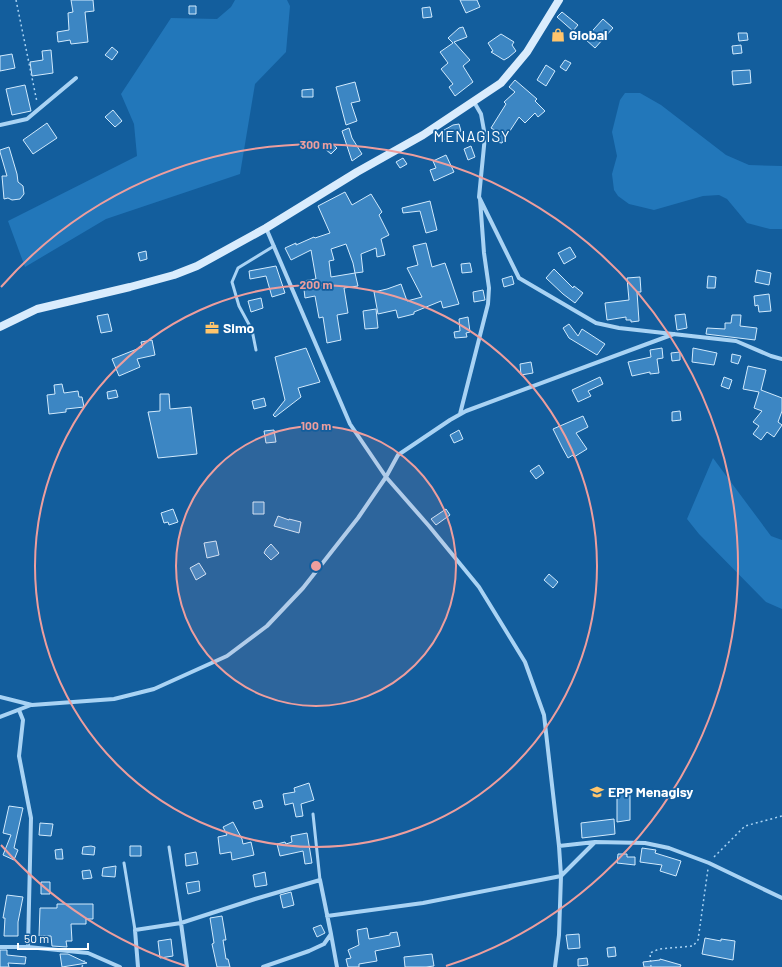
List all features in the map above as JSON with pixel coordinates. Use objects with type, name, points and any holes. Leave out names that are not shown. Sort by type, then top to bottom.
[{"type":"main road","points":[[0,327],[37,308],[174,275],[197,266],[266,228],[357,172],[423,135],[501,83],[527,52],[559,0]]},
{"type":"street","points":[[0,125],[27,118],[76,78]]},
{"type":"street","points":[[460,414],[488,304],[489,288],[479,197],[484,136],[481,114],[474,102]]},
{"type":"street","points":[[479,197],[518,278],[596,323],[619,328],[736,341],[771,356],[782,359]]},
{"type":"street","points":[[266,228],[350,424],[386,477],[429,526],[479,587],[525,662],[544,715],[559,846],[561,876],[555,967]]},
{"type":"street","points":[[0,717],[32,705],[114,699],[148,691],[227,656],[267,626],[302,588],[358,518],[386,477],[398,455],[460,414],[674,334]]},
{"type":"street","points":[[0,697],[32,705]]},
{"type":"street","points":[[19,710],[23,720],[19,756],[31,818],[28,947]]},
{"type":"street","points":[[559,846],[595,842],[646,843],[669,848],[709,863],[782,898]]},
{"type":"street","points":[[327,916],[422,902],[561,876],[595,842]]},
{"type":"street","points":[[138,967],[135,930],[181,923],[320,880],[337,967]]},
{"type":"street","points":[[181,923],[187,967]]},
{"type":"street","points":[[263,967],[324,944],[331,934]]},
{"type":"street","points":[[0,947],[28,947],[88,953],[120,967]]},
{"type":"lane","points":[[256,350],[252,330],[239,306],[232,282],[238,268],[274,246]]},
{"type":"lane","points":[[313,814],[320,880]]},
{"type":"lane","points":[[169,847],[181,923]]},
{"type":"lane","points":[[124,863],[135,930]]},
{"type":"path","points":[[16,0],[38,110]]},
{"type":"path","points":[[651,967],[650,953],[659,949],[693,946],[698,940],[709,863],[745,826],[782,816]]},
{"type":"shaded area","points":[[235,0],[287,0],[290,6],[286,52],[255,84],[240,174],[106,219],[25,267],[8,221],[137,156],[134,124],[121,94],[171,18],[217,19],[231,7]]},
{"type":"shaded area","points":[[625,93],[640,93],[661,105],[726,155],[749,165],[782,166],[782,229],[770,229],[747,223],[727,199],[719,195],[703,196],[654,210],[629,204],[618,196],[614,190],[612,174],[617,156],[612,132],[620,100]]},
{"type":"shaded area","points":[[713,458],[771,536],[782,540],[782,609],[766,602],[699,534],[687,519]]},
{"type":"building","points":[[71,0],[93,0],[94,11],[85,12],[88,42],[71,44],[70,40],[58,42],[57,32],[69,30],[68,13],[73,12]]},
{"type":"building","points":[[460,0],[477,0],[480,7],[466,13]]},
{"type":"building","points":[[189,6],[196,6],[196,14],[189,14]]},
{"type":"building","points":[[430,7],[432,17],[423,18],[422,8]]},
{"type":"building","points":[[562,12],[578,25],[573,31],[557,17]]},
{"type":"building","points":[[603,19],[613,28],[595,48],[585,39]]},
{"type":"building","points":[[463,27],[467,37],[454,42],[470,60],[463,66],[473,82],[455,96],[449,87],[453,84],[441,69],[448,63],[440,52],[453,43],[448,38],[459,28]]},
{"type":"building","points":[[738,33],[747,33],[748,40],[739,41]]},
{"type":"building","points":[[501,34],[514,42],[512,45],[516,51],[504,60],[491,52],[493,51],[488,43]]},
{"type":"building","points":[[741,45],[742,53],[733,54],[732,46]]},
{"type":"building","points":[[112,47],[118,52],[112,60],[105,55]]},
{"type":"building","points":[[51,50],[53,73],[32,76],[30,62],[43,60],[42,51]]},
{"type":"building","points":[[12,54],[15,68],[0,71],[0,56]]},
{"type":"building","points":[[565,60],[571,63],[566,71],[560,67]]},
{"type":"building","points":[[546,65],[555,71],[546,86],[537,80]]},
{"type":"building","points":[[750,70],[751,83],[733,85],[732,71]]},
{"type":"building","points":[[515,80],[537,99],[535,101],[545,111],[538,117],[535,113],[525,123],[519,117],[502,143],[496,142],[498,132],[491,128],[506,104],[504,102],[515,92],[509,87]]},
{"type":"building","points":[[355,82],[360,101],[351,103],[357,121],[346,125],[336,87]]},
{"type":"building","points":[[25,85],[31,111],[12,115],[6,89]]},
{"type":"building","points":[[313,89],[313,97],[302,97],[302,90]]},
{"type":"building","points":[[113,110],[122,121],[115,127],[105,117]]},
{"type":"building","points":[[47,123],[57,138],[33,154],[23,140]]},
{"type":"building","points":[[459,124],[461,131],[448,134],[449,136],[442,141],[438,136],[437,134],[453,125]]},
{"type":"building","points":[[349,128],[352,138],[362,154],[352,161],[342,131]]},
{"type":"building","points":[[330,142],[337,148],[331,154],[324,148]]},
{"type":"building","points":[[471,146],[475,157],[468,160],[464,149]]},
{"type":"building","points":[[9,147],[18,182],[23,186],[24,194],[20,199],[4,199],[2,176],[7,176],[0,150]]},
{"type":"building","points":[[446,155],[454,172],[434,181],[430,170],[436,168],[433,161]]},
{"type":"building","points":[[403,158],[407,164],[400,168],[396,162]]},
{"type":"building","points":[[345,192],[352,205],[371,194],[382,212],[379,215],[389,235],[381,239],[385,255],[377,257],[376,248],[361,254],[363,272],[355,273],[358,286],[344,288],[348,313],[337,315],[341,340],[327,343],[323,317],[319,318],[315,296],[305,298],[303,281],[316,279],[311,250],[291,260],[285,248],[314,237],[315,238],[330,233],[318,206]],"holes":[[[346,244],[355,273],[331,277],[329,261],[334,260],[331,249]]]},
{"type":"building","points":[[430,201],[437,230],[426,233],[420,211],[403,213],[402,208]]},
{"type":"building","points":[[426,243],[432,267],[445,263],[459,304],[443,308],[441,301],[414,312],[414,314],[398,318],[396,310],[378,314],[374,292],[401,284],[407,301],[422,297],[407,268],[418,265],[413,246]]},
{"type":"building","points":[[570,247],[576,257],[564,264],[558,253]]},
{"type":"building","points":[[146,251],[147,259],[140,261],[138,253]]},
{"type":"building","points":[[470,263],[472,272],[462,273],[461,264]]},
{"type":"building","points":[[276,266],[285,293],[272,297],[266,276],[250,279],[249,271]]},
{"type":"building","points":[[554,269],[573,288],[574,286],[583,293],[575,303],[546,278]]},
{"type":"building","points":[[757,270],[771,273],[769,285],[755,282]]},
{"type":"building","points":[[512,276],[514,284],[504,287],[502,279]]},
{"type":"building","points":[[708,276],[716,277],[715,288],[707,288]]},
{"type":"building","points":[[640,277],[641,292],[637,292],[639,321],[631,322],[631,320],[626,320],[626,317],[607,320],[605,303],[629,300],[627,278]]},
{"type":"building","points":[[483,290],[485,300],[474,302],[473,292]]},
{"type":"building","points":[[769,294],[771,311],[759,312],[758,305],[755,306],[754,296]]},
{"type":"building","points":[[261,298],[263,308],[251,312],[248,301]]},
{"type":"building","points":[[376,309],[378,328],[365,329],[363,311]]},
{"type":"building","points":[[108,314],[112,331],[101,333],[97,316]]},
{"type":"building","points":[[685,314],[687,328],[677,330],[675,315]]},
{"type":"building","points":[[732,315],[741,315],[740,326],[757,328],[755,340],[706,334],[707,328],[725,329],[725,323],[731,323]]},
{"type":"building","points":[[468,317],[470,332],[466,333],[467,337],[455,338],[454,332],[460,331],[459,319]]},
{"type":"building","points":[[569,324],[578,336],[582,329],[605,344],[597,355],[569,338],[563,328]]},
{"type":"building","points":[[152,340],[155,355],[137,359],[140,367],[119,376],[112,359],[142,347],[141,342]]},
{"type":"building","points":[[306,348],[320,382],[298,388],[301,397],[275,417],[273,415],[285,400],[275,357]]},
{"type":"building","points":[[662,348],[663,358],[657,359],[659,373],[650,374],[650,372],[632,376],[628,362],[651,357],[650,350]]},
{"type":"building","points":[[693,348],[717,353],[714,365],[692,362]]},
{"type":"building","points":[[680,352],[680,360],[672,361],[671,353]]},
{"type":"building","points":[[732,354],[741,356],[738,364],[731,362]]},
{"type":"building","points":[[531,362],[533,373],[521,375],[520,364]]},
{"type":"building","points":[[748,366],[766,370],[761,390],[782,398],[782,411],[778,422],[782,425],[774,437],[767,432],[761,440],[753,434],[759,426],[753,422],[762,411],[754,408],[759,392],[743,389]]},
{"type":"building","points":[[600,377],[603,384],[588,391],[591,396],[578,402],[572,390]]},
{"type":"building","points":[[724,377],[732,380],[729,389],[721,386]]},
{"type":"building","points":[[62,384],[64,393],[78,391],[79,397],[82,397],[84,407],[66,409],[66,412],[49,414],[47,395],[55,394],[54,385]]},
{"type":"building","points":[[116,390],[118,397],[108,399],[107,392]]},
{"type":"building","points":[[160,394],[169,394],[170,409],[191,407],[197,454],[158,458],[148,412],[160,411]]},
{"type":"building","points":[[264,398],[266,406],[254,409],[252,401]]},
{"type":"building","points":[[680,411],[681,420],[672,421],[672,412]]},
{"type":"building","points":[[583,416],[588,427],[576,433],[587,449],[574,457],[573,455],[568,458],[553,429]]},
{"type":"building","points":[[274,430],[276,442],[266,443],[264,431]]},
{"type":"building","points":[[459,430],[463,439],[454,443],[450,435]]},
{"type":"building","points":[[539,465],[544,473],[536,479],[530,471]]},
{"type":"building","points":[[253,502],[264,502],[264,514],[253,514]]},
{"type":"building","points":[[173,509],[178,522],[169,525],[168,522],[164,523],[161,513]]},
{"type":"building","points":[[446,509],[450,515],[436,525],[431,519]]},
{"type":"building","points":[[278,516],[301,522],[299,533],[274,526]]},
{"type":"building","points":[[216,541],[219,555],[207,558],[204,543]]},
{"type":"building","points":[[271,544],[279,553],[271,560],[264,553]]},
{"type":"building","points":[[199,563],[206,574],[196,580],[190,568]]},
{"type":"building","points":[[549,574],[558,582],[553,588],[544,580]]},
{"type":"building","points":[[309,783],[314,800],[301,804],[303,816],[296,817],[293,803],[285,805],[283,794],[295,792],[294,788]]},
{"type":"building","points":[[630,788],[630,820],[617,822],[617,789]]},
{"type":"building","points":[[261,800],[263,807],[255,809],[253,802]]},
{"type":"building","points":[[9,806],[23,808],[14,848],[18,850],[14,860],[3,855],[11,835],[3,833]]},
{"type":"building","points":[[614,819],[615,834],[582,838],[581,823]]},
{"type":"building","points":[[233,822],[243,844],[251,842],[254,855],[232,860],[231,852],[220,854],[218,837],[227,835],[223,827]]},
{"type":"building","points":[[40,823],[53,824],[51,836],[39,835]]},
{"type":"building","points":[[307,833],[312,863],[305,864],[303,851],[280,856],[277,844],[292,842],[291,836]]},
{"type":"building","points":[[130,846],[141,846],[141,856],[130,856]]},
{"type":"building","points":[[83,847],[95,847],[94,855],[82,854]]},
{"type":"building","points":[[642,848],[656,850],[655,853],[681,861],[676,876],[660,871],[662,865],[640,862]]},
{"type":"building","points":[[62,849],[63,859],[56,859],[55,850]]},
{"type":"building","points":[[196,852],[198,864],[186,866],[185,854]]},
{"type":"building","points":[[618,854],[627,854],[627,857],[635,857],[635,865],[617,863]]},
{"type":"building","points":[[116,866],[115,877],[102,876],[103,868]]},
{"type":"building","points":[[90,870],[92,878],[83,879],[82,871]]},
{"type":"building","points":[[265,872],[267,885],[255,887],[253,875]]},
{"type":"building","points":[[199,881],[200,891],[188,894],[186,883]]},
{"type":"building","points":[[41,882],[50,882],[50,894],[41,894]]},
{"type":"building","points":[[291,892],[294,905],[283,908],[280,895]]},
{"type":"building","points":[[7,895],[23,897],[18,922],[18,936],[4,936],[5,918],[3,918]]},
{"type":"building","points":[[57,904],[93,904],[93,919],[86,919],[86,924],[71,924],[72,941],[66,941],[67,947],[52,946],[51,936],[39,936],[40,908],[57,908]]},
{"type":"building","points":[[222,916],[226,940],[223,940],[226,959],[228,959],[230,967],[217,967],[212,944],[214,943],[210,918]]},
{"type":"building","points":[[321,925],[325,933],[317,937],[313,928]]},
{"type":"building","points":[[367,928],[369,939],[390,935],[390,933],[397,932],[400,946],[375,951],[377,961],[359,964],[359,967],[348,967],[346,959],[351,958],[348,950],[359,945],[357,930]]},
{"type":"building","points":[[579,934],[580,948],[568,949],[566,935]]},
{"type":"building","points":[[705,938],[721,941],[721,939],[735,941],[733,960],[702,954]]},
{"type":"building","points":[[171,939],[173,956],[160,958],[158,941]]},
{"type":"building","points":[[615,947],[616,956],[608,957],[607,948]]},
{"type":"building","points":[[0,950],[7,950],[7,955],[26,957],[25,964],[8,963],[9,967],[0,967]]},
{"type":"building","points":[[60,954],[68,954],[87,963],[62,967]]},
{"type":"building","points":[[432,954],[434,966],[405,967],[404,957]]},
{"type":"building","points":[[587,958],[588,965],[578,966],[578,959]]},
{"type":"building","points":[[660,959],[681,965],[680,967],[644,967],[643,962]]},
{"type":"place","name":"Global","points":[[558,35]]},
{"type":"place","name":"Simo","points":[[212,328]]},
{"type":"place","name":"EPP Menagisy","points":[[597,792]]},
{"type":"district","name":"MENAGISY","points":[[472,137]]}]
